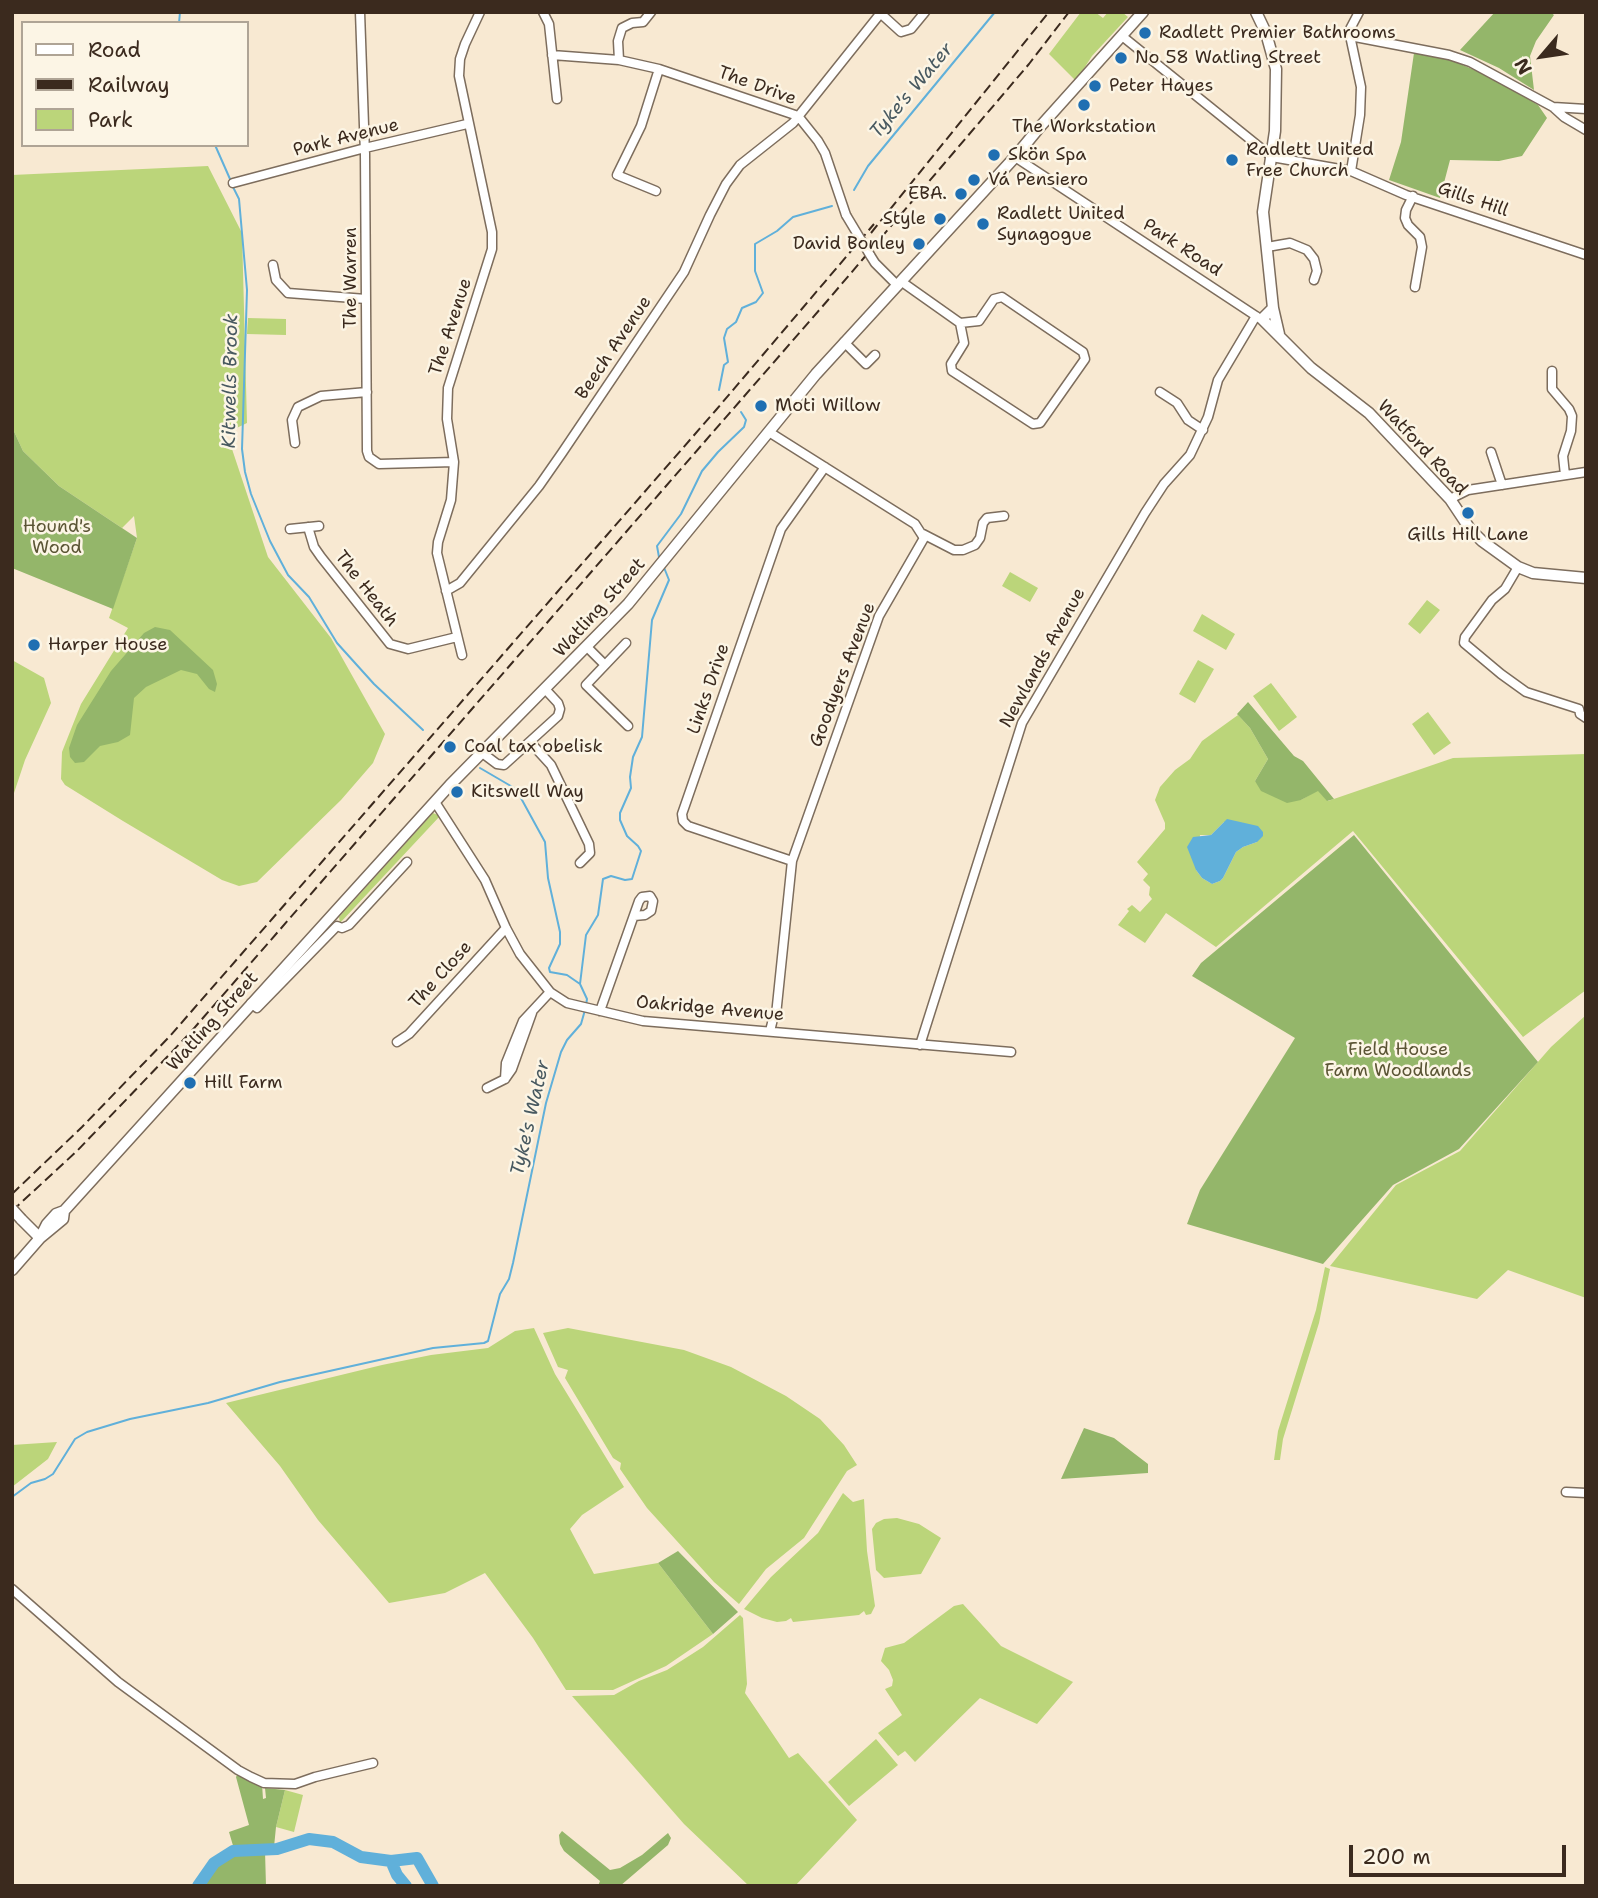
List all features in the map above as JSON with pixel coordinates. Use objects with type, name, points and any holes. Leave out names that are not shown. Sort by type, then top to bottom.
[{"type":"main road","name":"Watling Street","points":[[12,1270],[40,1238],[63,1219],[64,1212],[251,1003],[334,922],[481,752],[587,647],[655,571],[844,342],[900,284],[1143,12]]},
{"type":"main road","points":[[1256,12],[1266,33],[1276,69],[1272,157],[1263,212],[1273,308],[1279,334]]},
{"type":"main road","points":[[1259,317],[1273,308]]},
{"type":"main road","name":"Watford Road","points":[[1259,317],[1311,368],[1369,413],[1450,499],[1476,535],[1518,567],[1542,576],[1586,579]]},
{"type":"main road","points":[[12,1209],[40,1238]]},
{"type":"street","name":"The Warren","points":[[360,12],[365,148],[367,451],[373,462],[379,464],[454,462]]},
{"type":"street","name":"The Avenue","points":[[462,655],[437,553],[451,500],[454,462],[447,419],[448,388],[492,249],[492,232],[458,76],[460,59],[480,12]]},
{"type":"street","points":[[543,12],[549,24],[557,99]]},
{"type":"street","points":[[619,60],[618,41],[622,28],[628,24],[643,22],[651,12]]},
{"type":"street","points":[[879,13],[901,32],[911,29],[925,12]]},
{"type":"street","points":[[1351,171],[1360,115],[1360,88],[1350,36],[1352,22],[1359,12]]},
{"type":"street","name":"Beech Avenue","points":[[446,592],[460,583],[539,486],[562,453],[684,272],[726,184],[740,165],[798,116],[879,13]]},
{"type":"street","points":[[1122,36],[1272,157]]},
{"type":"street","points":[[1350,36],[1450,55],[1470,62],[1553,107],[1586,130]]},
{"type":"street","name":"The Drive","points":[[552,55],[619,60],[659,69],[798,116],[825,153],[846,215],[870,255],[900,284],[960,323]]},
{"type":"street","points":[[656,191],[617,175],[640,126],[659,69]]},
{"type":"street","points":[[1553,107],[1586,108]]},
{"type":"street","name":"Park Avenue","points":[[233,183],[467,124]]},
{"type":"street","name":"Park Road","points":[[1015,157],[1259,317]]},
{"type":"street","name":"Gills Hill","points":[[1272,157],[1351,171],[1413,196],[1586,255]]},
{"type":"street","points":[[1413,196],[1405,218],[1420,237],[1422,247],[1415,287]]},
{"type":"street","points":[[1267,247],[1290,243],[1307,250],[1314,259],[1317,271],[1314,280]]},
{"type":"street","points":[[272,264],[276,280],[288,293],[366,299]]},
{"type":"street","points":[[1002,297],[1083,352],[1085,359],[1041,423],[1033,424],[952,371],[951,364],[964,343],[960,323],[979,321],[994,299],[1002,297]]},
{"type":"street","name":"Newlands Avenue","points":[[920,1045],[1021,723],[1164,484],[1188,459],[1203,430],[1218,380],[1259,317]]},
{"type":"street","points":[[844,342],[866,364],[875,355]]},
{"type":"street","points":[[1552,371],[1552,388],[1572,416],[1571,431],[1563,456],[1565,475]]},
{"type":"street","points":[[295,443],[292,420],[298,407],[321,396],[367,392]]},
{"type":"street","points":[[1160,392],[1177,403],[1188,420],[1203,430]]},
{"type":"street","points":[[768,432],[915,524],[923,534],[954,550],[975,545],[986,518],[1003,516]]},
{"type":"street","points":[[1491,452],[1502,485]]},
{"type":"street","name":"Links Drive","points":[[792,861],[688,826],[683,821],[682,814],[781,529],[825,467]]},
{"type":"street","points":[[1450,499],[1468,490],[1586,472]]},
{"type":"street","points":[[290,530],[320,526]]},
{"type":"street","name":"The Heath","points":[[308,527],[314,547],[390,644],[401,648],[416,648],[457,637]]},
{"type":"street","name":"Goodyers Avenue","points":[[771,1031],[776,1015],[792,861],[874,628],[923,540],[923,534]]},
{"type":"street","points":[[1518,567],[1505,589],[1492,600],[1465,636],[1464,643],[1527,692],[1583,706],[1580,714],[1586,718]]},
{"type":"street","points":[[626,643],[586,685],[628,726]]},
{"type":"street","points":[[587,647],[605,665]]},
{"type":"street","points":[[481,752],[497,764],[504,765],[530,742],[559,713],[558,703],[545,689]]},
{"type":"street","points":[[530,742],[554,771],[589,844],[590,853],[580,863]]},
{"type":"street","name":"Oakridge Avenue","points":[[435,802],[485,880],[520,954],[550,992],[568,1003],[643,1021],[1011,1052]]},
{"type":"street","points":[[334,922],[342,928],[348,925],[407,862]]},
{"type":"street","points":[[600,1012],[634,916]]},
{"type":"street","name":"The Close","points":[[397,1042],[409,1034],[506,928]]},
{"type":"street","points":[[487,1088],[505,1079],[512,1069],[531,1013],[550,992]]},
{"type":"street","name":"Goodyers Avenue","points":[[776,1015],[780,1021],[781,1032]]},
{"type":"street","points":[[1566,1492],[1586,1493]]},
{"type":"street","points":[[12,1589],[118,1682],[251,1777],[264,1783],[295,1784],[373,1763]]},
{"type":"green space","points":[[1081,12],[1095,12],[1103,18],[1108,12],[1122,12],[1128,17],[1092,56],[1076,81],[1049,54]]},
{"type":"green space","points":[[1495,12],[1550,12],[1554,15],[1536,41],[1530,56],[1534,90],[1499,68],[1460,50]]},
{"type":"green space","points":[[1414,53],[1451,60],[1498,80],[1538,105],[1547,118],[1522,156],[1499,161],[1450,160],[1440,198],[1389,180],[1401,142]]},
{"type":"green space","points":[[208,166],[242,233],[247,423],[220,436],[230,443],[268,557],[331,638],[385,734],[373,763],[341,800],[257,882],[239,886],[222,880],[123,821],[65,785],[61,779],[62,752],[81,704],[128,628],[109,618],[137,538],[134,516],[122,528],[59,486],[23,451],[12,427],[12,175]]},
{"type":"green space","points":[[248,318],[286,319],[286,335],[247,334]]},
{"type":"green space","name":"Hound's Wood","points":[[12,427],[23,451],[59,486],[137,538],[113,609],[12,568]]},
{"type":"green space","points":[[1010,572],[1038,588],[1030,602],[1002,586]]},
{"type":"green space","points":[[1427,600],[1440,610],[1420,634],[1408,624]]},
{"type":"green space","points":[[1202,614],[1235,634],[1226,650],[1193,631]]},
{"type":"green space","points":[[155,627],[170,630],[213,670],[217,684],[215,692],[209,689],[197,674],[181,670],[146,687],[134,698],[130,735],[118,742],[100,746],[84,762],[75,763],[70,757],[69,748],[77,725],[111,671],[144,633]]},
{"type":"green space","points":[[12,660],[44,678],[51,703],[25,760],[12,799]]},
{"type":"green space","points":[[1198,660],[1214,669],[1195,703],[1179,694]]},
{"type":"green space","points":[[1271,683],[1297,717],[1279,731],[1253,696]]},
{"type":"green space","points":[[1248,702],[1334,799],[1327,801],[1318,791],[1301,800],[1287,803],[1261,791],[1255,781],[1268,759],[1250,728],[1237,714]]},
{"type":"green space","points":[[1428,712],[1451,743],[1434,755],[1412,724]]},
{"type":"green space","points":[[1238,715],[1250,728],[1268,759],[1255,781],[1301,800],[1318,790],[1328,801],[1453,758],[1586,754],[1586,990],[1523,1037],[1353,831],[1216,947],[1166,913],[1145,943],[1118,925],[1132,905],[1140,912],[1152,899],[1149,895],[1150,887],[1143,880],[1148,874],[1137,862],[1165,829],[1155,800],[1160,787],[1175,770],[1190,759],[1202,741]],"holes":[[[1224,822],[1257,842],[1236,852],[1220,881],[1212,884],[1196,870],[1200,835],[1211,835]]]},
{"type":"green space","points":[[433,813],[440,816],[340,923],[339,917]]},
{"type":"green space","name":"Field House Farm Woodlands","points":[[1354,835],[1538,1062],[1459,1149],[1393,1185],[1323,1264],[1187,1224],[1200,1190],[1295,1038],[1192,976],[1201,963]]},
{"type":"green space","points":[[1586,1015],[1586,1298],[1508,1270],[1477,1299],[1330,1266],[1396,1185],[1460,1151],[1551,1047]]},
{"type":"green space","points":[[1325,1267],[1330,1269],[1319,1323],[1283,1439],[1280,1460],[1274,1460],[1278,1431],[1316,1310]]},
{"type":"green space","points":[[534,1328],[555,1374],[624,1487],[582,1515],[570,1529],[594,1574],[658,1563],[713,1634],[666,1666],[613,1690],[566,1690],[533,1638],[485,1573],[445,1593],[389,1603],[318,1520],[280,1466],[226,1403],[382,1365],[431,1355],[488,1348],[515,1331]]},
{"type":"green space","points":[[568,1328],[684,1350],[731,1367],[786,1396],[820,1419],[844,1445],[857,1465],[847,1471],[804,1538],[766,1569],[739,1604],[714,1582],[647,1508],[620,1469],[621,1463],[613,1458],[565,1378],[568,1370],[558,1367],[543,1333]]},
{"type":"green space","points":[[1084,1428],[1114,1438],[1148,1464],[1148,1473],[1061,1479]]},
{"type":"green space","points":[[57,1442],[48,1459],[12,1487],[12,1445]]},
{"type":"green space","points":[[843,1493],[853,1502],[864,1499],[867,1551],[875,1606],[871,1614],[866,1615],[864,1611],[859,1615],[793,1622],[791,1618],[777,1622],[744,1609],[771,1577],[818,1533]]},
{"type":"green space","points":[[897,1518],[919,1524],[941,1538],[921,1574],[884,1578],[876,1570],[872,1529],[884,1519]]},
{"type":"green space","points":[[678,1551],[738,1612],[713,1634],[658,1563]]},
{"type":"green space","points":[[963,1604],[1001,1646],[1073,1682],[1037,1724],[980,1698],[915,1762],[905,1751],[898,1756],[878,1733],[902,1715],[885,1689],[892,1686],[893,1680],[881,1661],[885,1648],[904,1643],[954,1606]]},
{"type":"green space","points":[[740,1615],[743,1618],[747,1684],[745,1693],[789,1758],[798,1753],[857,1820],[795,1886],[749,1886],[684,1824],[572,1696],[614,1695],[667,1670],[703,1647]]},
{"type":"green space","points":[[876,1739],[898,1765],[849,1806],[828,1782]]},
{"type":"green space","points":[[238,1773],[262,1784],[263,1799],[266,1798],[265,1788],[285,1790],[274,1847],[234,1849],[229,1832],[249,1825],[236,1777]]},
{"type":"green space","points":[[285,1790],[303,1795],[294,1832],[276,1827]]},
{"type":"green space","points":[[562,1831],[610,1870],[620,1868],[642,1855],[668,1833],[671,1838],[668,1845],[620,1886],[598,1886],[600,1881],[564,1851],[559,1835]]},
{"type":"green space","points":[[265,1851],[266,1886],[200,1886],[214,1867],[233,1853]]},
{"type":"water","points":[[1227,819],[1258,826],[1263,836],[1257,842],[1236,852],[1223,878],[1212,884],[1196,870],[1187,847],[1193,837],[1211,835]]},
{"type":"waterway","name":"Kitwells Brook","points":[[179,21],[180,12]]},
{"type":"waterway","name":"Tyke's Water","points":[[854,190],[868,166],[995,12]]},
{"type":"waterway","name":"Kitwells Brook","points":[[216,147],[230,179]]},
{"type":"waterway","name":"Kitwells Brook","points":[[232,185],[239,199],[247,290],[242,449],[251,494],[270,541],[288,575],[309,597],[337,643],[374,684],[423,730]]},
{"type":"waterway","name":"Tyke's Water","points":[[719,390],[724,365],[728,362],[724,338],[727,329],[736,322],[742,308],[756,302],[763,293],[755,271],[755,244],[777,231],[793,217],[832,206]]},
{"type":"waterway","name":"Tyke's Water","points":[[659,557],[657,546],[681,514],[702,471],[744,427],[746,420],[741,412]]},
{"type":"waterway","name":"Tyke's Water","points":[[586,1005],[587,999],[580,984],[586,935],[598,915],[603,879],[611,876],[632,879],[641,851],[627,836],[620,813],[631,788],[633,757],[642,737],[652,620],[669,580],[663,565]]},
{"type":"waterway","name":"Kitwells Brook","points":[[480,768],[516,789],[545,842],[548,878],[560,932],[560,944],[549,968],[550,972],[567,975],[580,984]]},
{"type":"waterway","name":"Tyke's Water","points":[[12,1497],[31,1483],[53,1474],[75,1439],[87,1432],[130,1419],[208,1403],[280,1382],[433,1348],[488,1341],[500,1294],[509,1279],[513,1263],[546,1103],[561,1052],[581,1024],[585,1010]]},
{"type":"waterway","points":[[198,1886],[214,1863],[233,1851],[277,1849],[309,1839],[333,1842],[361,1857],[391,1861],[417,1858],[433,1886]]},
{"type":"waterway","points":[[391,1861],[406,1886]]},
{"type":"railway","points":[[871,233],[1049,12]]},
{"type":"railway","points":[[12,1211],[77,1151],[189,1034],[828,300],[1029,64],[1069,12]]},
{"type":"railway","points":[[12,1194],[82,1127],[170,1036],[716,410],[874,224]]},
{"type":"place","name":"Radlett Premier Bathrooms","points":[[1145,33]]},
{"type":"place","name":"No 58 Watling Street","points":[[1121,58]]},
{"type":"place","name":"Peter Hayes","points":[[1095,86]]},
{"type":"place","name":"The Workstation","points":[[1084,105]]},
{"type":"place","name":"Skön Spa","points":[[994,155]]},
{"type":"place","name":"Radlett United Free Church","points":[[1232,160]]},
{"type":"place","name":"Vá Pensiero","points":[[974,180]]},
{"type":"place","name":"EBA.","points":[[961,194]]},
{"type":"place","name":"Style","points":[[940,219]]},
{"type":"place","name":"Radlett United Synagogue","points":[[983,224]]},
{"type":"place","name":"David Bonley","points":[[919,244]]},
{"type":"place","name":"Moti Willow","points":[[761,406]]},
{"type":"place","name":"Gills Hill Lane","points":[[1468,513]]},
{"type":"place","name":"Harper House","points":[[34,645]]},
{"type":"place","name":"Coal tax obelisk","points":[[450,747]]},
{"type":"place","name":"Kitswell Way","points":[[457,792]]},
{"type":"place","name":"Hill Farm","points":[[190,1083]]}]
